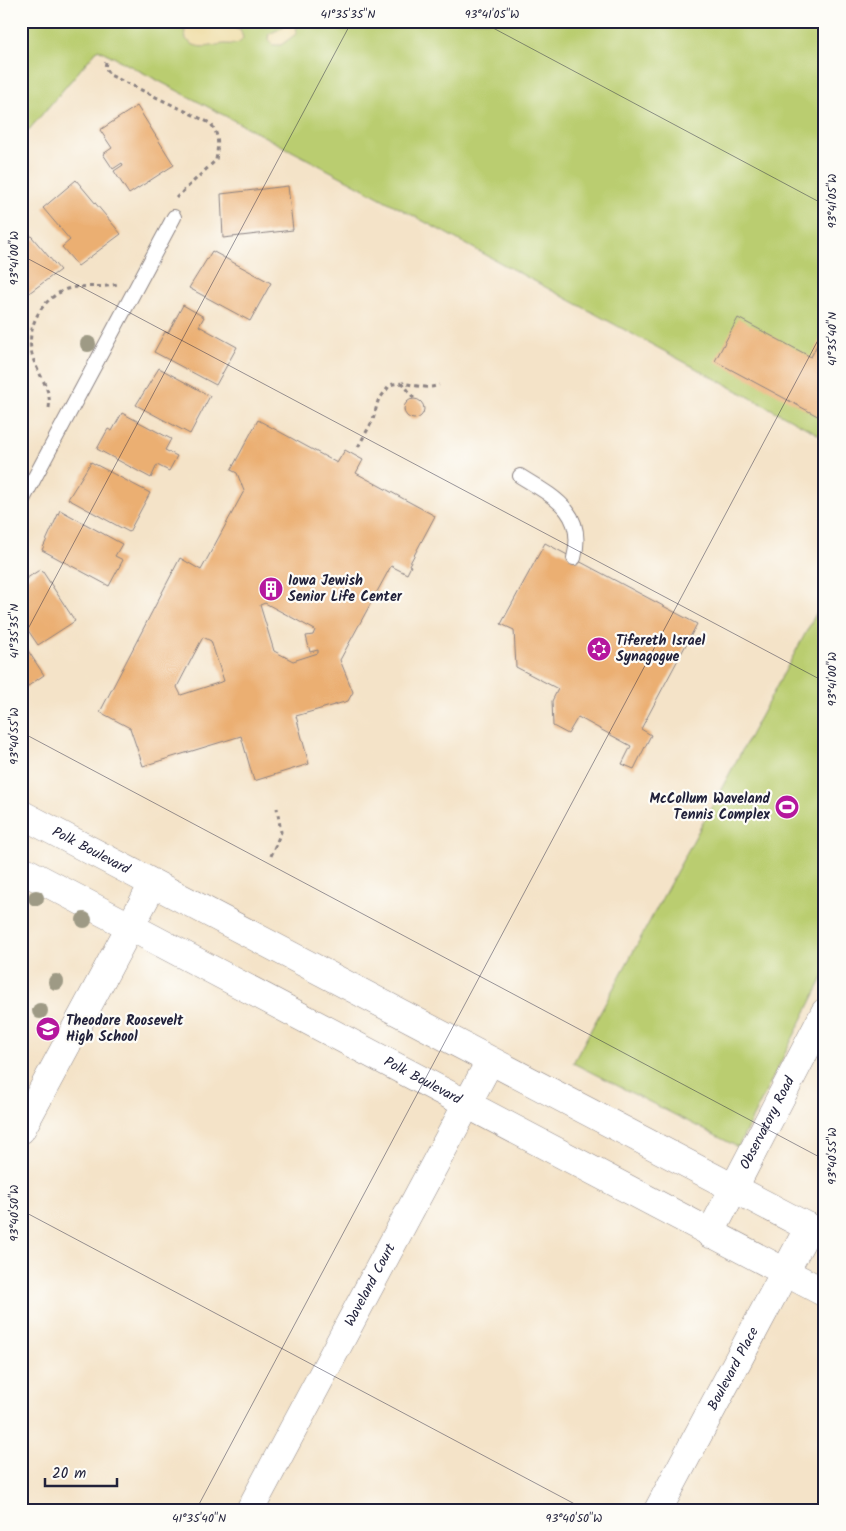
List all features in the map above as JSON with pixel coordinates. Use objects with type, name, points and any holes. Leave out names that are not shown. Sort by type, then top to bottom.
[{"type":"street","name":"Polk Boulevard","points":[[21,814],[817,1231]]},
{"type":"street","name":"Polk Boulevard","points":[[21,869],[825,1293]]},
{"type":"street","points":[[21,1130],[154,884]]},
{"type":"street","name":"Observatory Road","points":[[710,1234],[825,1012]]},
{"type":"street","name":"Waveland Court","points":[[250,1510],[490,1060]]},
{"type":"street","name":"Boulevard Place","points":[[658,1510],[785,1272],[817,1231]]},
{"type":"lane","points":[[21,503],[174,218]]},
{"type":"lane","points":[[520,476],[556,499],[570,514],[575,527],[577,545],[574,558]]},
{"type":"path","points":[[106,62],[106,72],[210,123],[218,134],[216,160],[175,200]]},
{"type":"path","points":[[47,416],[48,392],[32,357],[30,345],[34,321],[40,310],[56,294],[68,289],[87,286],[110,286],[125,280]]},
{"type":"path","points":[[358,447],[373,420],[381,396],[390,385],[402,382],[426,389],[439,385]]},
{"type":"path","points":[[402,382],[415,400]]},
{"type":"path","points":[[271,856],[281,832],[277,808]]},
{"type":"green space","points":[[21,21],[825,21],[825,438],[349,181],[98,49],[21,139]]},
{"type":"green space","name":"McCollum Waveland Tennis Complex","points":[[825,597],[825,974],[738,1147],[573,1063]]},
{"type":"sand","points":[[183,21],[215,21],[221,25],[240,29],[243,38],[235,44],[200,47],[186,39]]},
{"type":"sand","points":[[289,21],[297,25],[296,34],[281,45],[272,45],[268,39],[269,34],[280,29]]},
{"type":"building","points":[[137,106],[174,165],[129,194],[114,171],[123,165],[122,163],[113,169],[103,154],[112,148],[100,130]]},
{"type":"building","points":[[76,180],[121,234],[78,266],[62,247],[70,240],[43,208]]},
{"type":"building","points":[[288,186],[293,230],[223,238],[221,194]]},
{"type":"building","points":[[21,224],[60,270],[25,296],[21,291]]},
{"type":"building","points":[[212,251],[271,283],[250,321],[189,288]]},
{"type":"building","points":[[183,305],[204,317],[199,326],[237,347],[216,385],[154,352],[165,332],[168,333]]},
{"type":"building","points":[[738,318],[811,357],[823,333],[825,334],[825,420],[715,361]]},
{"type":"building","points":[[159,368],[210,396],[190,434],[136,405]]},
{"type":"building","points":[[414,399],[421,402],[424,409],[421,416],[414,419],[407,416],[404,409],[407,402]]},
{"type":"building","points":[[122,413],[171,439],[165,450],[177,456],[169,471],[157,465],[151,478],[97,449],[108,429],[112,431]]},
{"type":"building","name":"Iowa Jewish Senior Life Center","points":[[258,420],[337,463],[345,450],[363,460],[356,473],[435,516],[409,565],[411,566],[407,574],[391,566],[340,660],[353,692],[348,701],[296,716],[309,764],[254,781],[241,736],[143,766],[130,728],[100,712],[180,558],[201,570],[244,491],[237,473],[231,470]],"holes":[[[265,603],[315,630],[313,635],[306,636],[310,652],[318,650],[318,653],[293,661],[274,651],[260,605]],[[203,637],[211,641],[224,681],[181,695],[177,687]]]},
{"type":"building","points":[[91,462],[150,493],[129,532],[68,499]]},
{"type":"building","points":[[60,510],[122,544],[115,556],[123,560],[109,586],[42,550]]},
{"type":"building","name":"Tifereth Israel Synagogue","points":[[545,543],[697,624],[641,729],[651,735],[634,769],[622,764],[631,746],[578,717],[568,734],[553,726],[552,701],[558,689],[516,667],[514,630],[501,624]]},
{"type":"building","points":[[41,569],[75,621],[38,645],[21,620],[21,582]]},
{"type":"building","points":[[21,640],[44,675],[21,691]]},
{"type":"place","name":"Iowa Jewish Senior Life Center","points":[[271,589]]},
{"type":"place","name":"Tifereth Israel Synagogue","points":[[599,649]]},
{"type":"place","name":"McCollum Waveland Tennis Complex","points":[[787,807]]},
{"type":"place","name":"Theodore Roosevelt High School","points":[[48,1029]]}]
